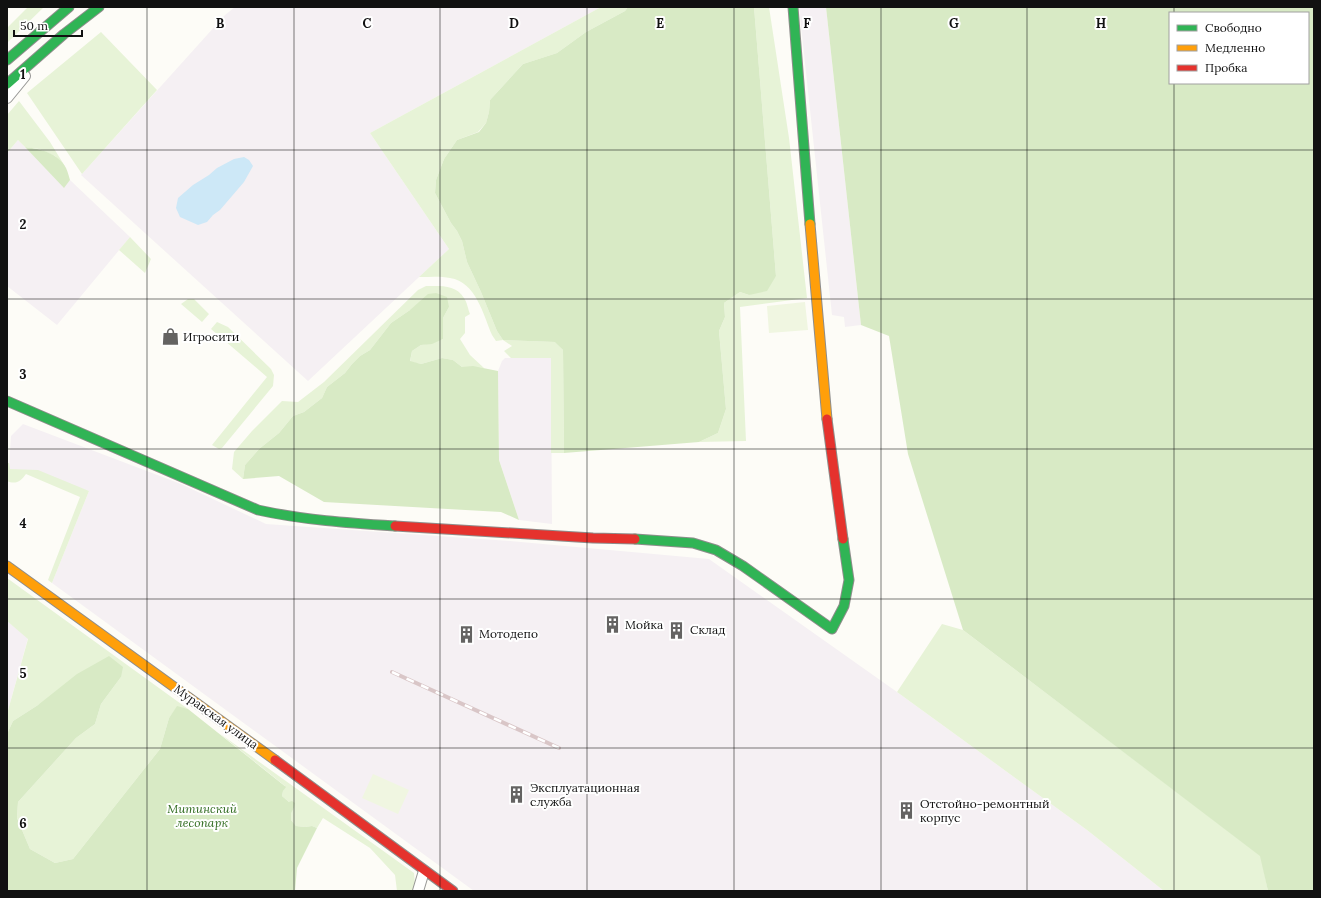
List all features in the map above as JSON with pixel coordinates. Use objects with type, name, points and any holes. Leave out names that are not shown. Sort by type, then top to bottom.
[{"type":"street","points":[[7,60],[69,7]]},
{"type":"street","points":[[7,84],[99,7]]},
{"type":"street","points":[[7,401],[258,510],[284,516],[322,521],[693,543],[716,550],[743,566],[832,629],[842,614],[849,580],[825,406],[793,7]]},
{"type":"street","points":[[7,98],[47,50]]},
{"type":"street","name":"Муравская улица","points":[[7,566],[453,891]]},
{"type":"street","points":[[418,891],[424,871]]},
{"type":"shaded area","points":[[235,7],[601,7],[370,133],[449,249],[308,381],[81,175],[225,15]]},
{"type":"shaded area","points":[[799,7],[826,7],[861,325],[845,327],[844,317],[832,315]]},
{"type":"shaded area","points":[[18,140],[64,187],[70,180],[130,237],[57,325],[7,286],[7,153]]},
{"type":"shaded area","points":[[505,358],[551,358],[552,524],[519,520],[499,460],[498,371],[502,361]]},
{"type":"shaded area","points":[[23,424],[181,484],[266,524],[510,541],[709,559],[897,692],[1087,830],[1164,891],[474,891],[52,583],[89,491],[9,469],[11,436]]},
{"type":"shaded area","points":[[7,621],[28,638],[7,714]]},
{"type":"green space","points":[[28,7],[44,7],[7,43],[7,28]]},
{"type":"green space","points":[[601,7],[628,7],[625,11],[586,32],[557,53],[523,64],[490,100],[486,123],[478,132],[457,140],[444,159],[436,180],[435,193],[462,241],[467,262],[497,331],[503,340],[496,341],[492,335],[482,309],[472,292],[466,286],[459,281],[450,278],[419,277],[449,249],[370,133]]},
{"type":"green space","points":[[628,7],[754,7],[776,276],[767,291],[749,295],[740,292],[724,303],[725,317],[719,331],[726,409],[718,433],[699,442],[564,453],[563,350],[555,342],[503,340],[497,331],[467,262],[462,241],[435,193],[436,180],[444,159],[457,140],[479,132],[486,123],[490,100],[523,64],[557,53],[586,32],[625,11]]},
{"type":"green space","points":[[754,7],[769,7],[789,138],[807,298],[740,307],[746,441],[699,442],[718,433],[726,409],[719,331],[725,317],[724,303],[740,292],[749,295],[776,276]]},
{"type":"green space","points":[[826,7],[1314,7],[1314,891],[1268,891],[1260,856],[963,630],[908,454],[889,336],[861,325]]},
{"type":"green space","points":[[101,32],[157,90],[82,174],[27,93]]},
{"type":"green space","points":[[19,101],[50,142],[66,168],[55,156],[39,149],[25,147],[18,140],[7,153],[7,115]]},
{"type":"green space","points":[[25,147],[37,149],[54,155],[63,163],[70,180],[64,188]]},
{"type":"green space","points":[[130,237],[151,259],[145,273],[119,250]]},
{"type":"green space","points":[[426,286],[442,286],[452,288],[461,293],[470,314],[465,317],[465,333],[460,339],[470,355],[484,368],[462,367],[453,360],[442,358],[421,364],[410,362],[412,351],[421,345],[443,339],[443,318],[449,307],[410,310],[391,323],[370,350],[360,356],[345,373],[327,387],[322,398],[304,412],[293,416],[279,433],[259,449],[245,465],[243,479],[232,469],[234,452],[252,431],[282,401],[298,402],[324,382],[418,290]]},
{"type":"green space","points":[[436,293],[447,297],[449,307],[443,318],[443,339],[432,344],[421,345],[412,351],[410,361],[421,364],[442,358],[453,360],[462,367],[473,366],[498,371],[499,460],[519,520],[501,512],[324,502],[279,476],[243,479],[245,465],[259,449],[279,433],[293,416],[304,412],[322,398],[327,387],[345,373],[360,356],[370,350],[391,323],[410,310],[428,294]]},
{"type":"green space","points":[[188,299],[194,299],[209,314],[202,322],[181,304]]},
{"type":"green space","points":[[805,302],[808,330],[769,333],[767,306]]},
{"type":"green space","points":[[217,322],[228,327],[271,369],[274,375],[273,386],[222,448],[219,449],[212,445],[267,377],[211,329]]},
{"type":"green space","points":[[503,340],[556,342],[563,350],[564,453],[551,453],[551,358],[511,358],[504,351],[512,346]]},
{"type":"green space","points":[[7,463],[9,463],[10,469],[38,470],[89,491],[52,583],[48,580],[80,497],[26,474],[18,482],[13,483],[7,481]]},
{"type":"green space","points":[[7,578],[188,709],[177,707],[169,718],[160,749],[73,859],[55,863],[30,849],[17,818],[18,802],[76,738],[95,724],[101,704],[121,677],[38,705],[13,721],[7,734],[7,714],[28,639],[7,621]]},
{"type":"green space","points":[[942,624],[963,630],[1261,856],[1268,891],[1164,891],[1087,830],[897,692]]},
{"type":"green space","name":"Митинский лесопарк","points":[[109,656],[123,667],[121,677],[101,704],[95,724],[76,738],[18,802],[17,818],[30,849],[55,863],[73,859],[160,749],[169,718],[177,706],[188,709],[286,787],[282,796],[289,802],[292,801],[295,803],[291,813],[291,820],[296,826],[312,826],[317,828],[297,868],[295,891],[7,891],[7,734],[13,721],[38,705],[77,674]]},
{"type":"green space","points":[[219,733],[414,873],[415,884],[413,891],[397,891],[395,875],[370,848],[323,818],[317,828],[312,826],[296,826],[291,820],[291,812],[294,808],[282,796],[285,786]]},
{"type":"green space","points":[[373,774],[409,790],[398,814],[362,798]]},
{"type":"water","points":[[244,157],[249,160],[253,166],[244,182],[220,210],[207,222],[198,225],[180,217],[176,208],[178,198],[217,168],[234,159]]},
{"type":"railway","points":[[392,672],[559,748]]},
{"type":"traffic: fast","points":[[7,60],[69,7]]},
{"type":"traffic: fast","points":[[7,84],[64,34],[99,7]]},
{"type":"traffic: fast","points":[[793,7],[810,224]]},
{"type":"traffic: fast","points":[[7,401],[258,510],[309,519],[395,526]]},
{"type":"traffic: fast","points":[[635,539],[693,543],[716,550],[743,566],[832,629],[844,606],[849,580],[843,539]]},
{"type":"traffic: slow","points":[[810,224],[827,419]]},
{"type":"traffic: slow","points":[[7,566],[275,760]]},
{"type":"traffic: jam","points":[[827,419],[843,539]]},
{"type":"traffic: jam","points":[[395,526],[593,538],[635,539]]},
{"type":"traffic: jam","points":[[275,760],[453,891]]},
{"type":"place","name":"Игросити","points":[[170,337]]},
{"type":"place","name":"Мойка","points":[[612,625]]},
{"type":"place","name":"Склад","points":[[677,630]]},
{"type":"place","name":"Мотодепо","points":[[466,634]]},
{"type":"place","name":"Эксплуатационная служба","points":[[517,795]]},
{"type":"place","name":"Отстойно-ремонтный корпус","points":[[907,811]]}]
